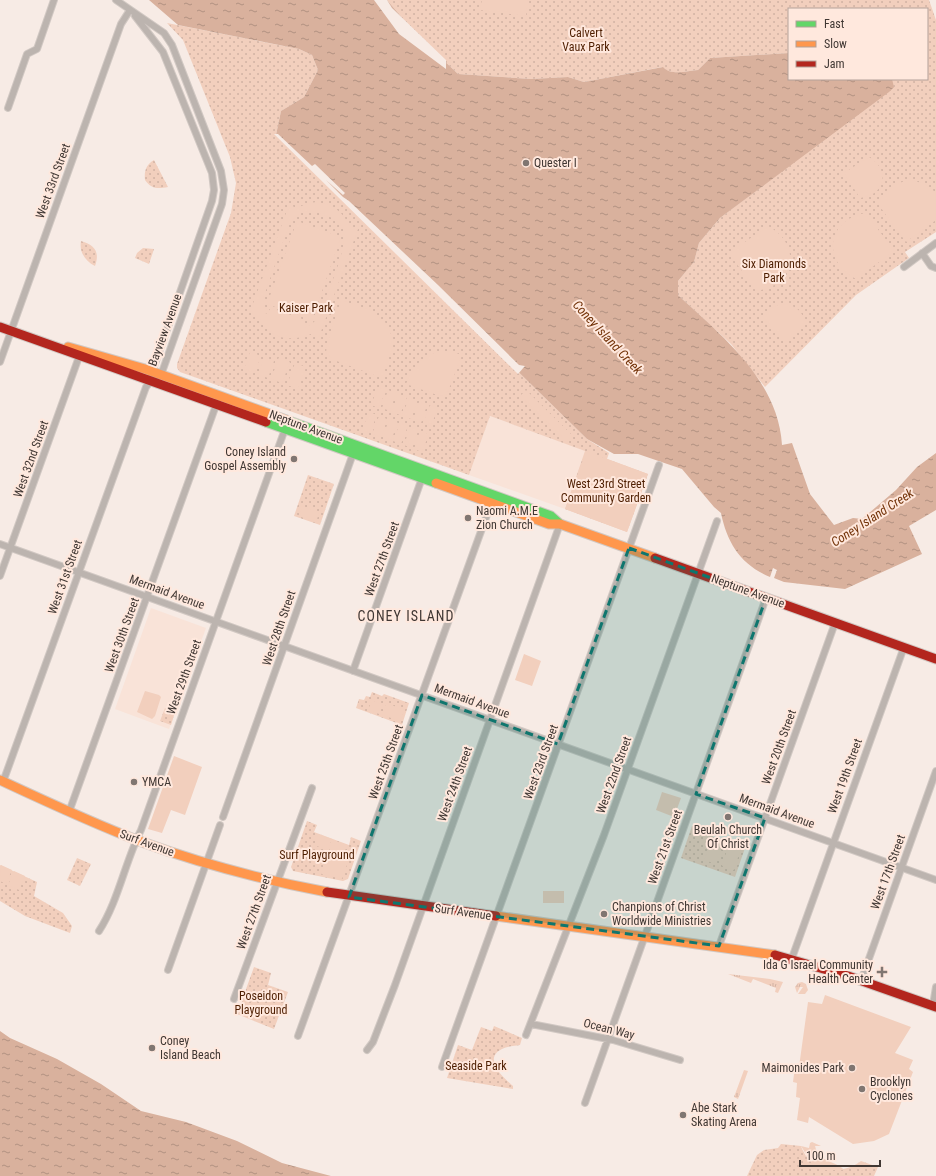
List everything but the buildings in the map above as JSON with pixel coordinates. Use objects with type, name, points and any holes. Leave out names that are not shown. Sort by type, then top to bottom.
[{"type":"main road","name":"Neptune Avenue","points":[[0,327],[81,353],[152,371],[285,429],[355,449],[422,478],[492,499]]},
{"type":"main road","name":"Neptune Avenue","points":[[81,353],[151,381],[218,401],[492,499],[549,524],[560,524],[629,548],[936,659]]},
{"type":"main road","name":"Surf Avenue","points":[[2,781],[69,812],[136,839],[206,863],[277,882],[350,896],[423,907],[719,946],[792,958],[934,1006]]},
{"type":"street","points":[[8,108],[27,54],[37,48],[54,0]]},
{"type":"street","name":"Bayview Avenue","points":[[116,0],[164,33],[172,45],[221,171],[224,190],[222,204],[161,375],[151,381]]},
{"type":"street","name":"Bayview Avenue","points":[[130,10],[163,52],[212,173],[214,190],[212,201],[152,371],[151,381]]},
{"type":"street","name":"West 33rd Street","points":[[0,362],[122,24],[130,10]]},
{"type":"street","points":[[904,267],[936,243]]},
{"type":"street","points":[[922,253],[931,266],[936,268]]},
{"type":"street","name":"West 32nd Street","points":[[0,576],[81,353]]},
{"type":"street","name":"West 31st Street","points":[[2,781],[146,387],[151,381]]},
{"type":"street","name":"West 30th Street","points":[[69,812],[218,401]]},
{"type":"street","name":"West 29th Street","points":[[99,931],[106,920],[285,429]]},
{"type":"street","name":"West 28th Street","points":[[223,817],[355,449]]},
{"type":"street","name":"West 23rd Street","points":[[442,1067],[659,465]]},
{"type":"street","name":"West 27th Street","points":[[353,670],[422,478]]},
{"type":"street","name":"West 25th Street","points":[[298,1036],[350,896],[492,499]]},
{"type":"street","name":"West 22nd Street","points":[[526,1035],[628,769],[716,520]]},
{"type":"street","name":"West 24th Street","points":[[367,1050],[373,1042],[423,907],[560,524]]},
{"type":"street","name":"Mermaid Avenue","points":[[0,544],[936,880]]},
{"type":"street","name":"West 21st Street","points":[[585,1103],[766,598]]},
{"type":"street","name":"West 20th Street","points":[[719,946],[835,623]]},
{"type":"street","name":"West 19th Street","points":[[792,958],[904,647]]},
{"type":"street","name":"West 17th Street","points":[[861,981],[936,771]]},
{"type":"street","name":"West 27th Street","points":[[234,999],[312,788]]},
{"type":"street","points":[[168,970],[220,825]]},
{"type":"street","points":[[934,1006],[936,987]]},
{"type":"street","name":"Ocean Way","points":[[531,1024],[608,1039],[680,1060]]},
{"type":"highlighted area","points":[[629,548],[766,598],[696,794],[765,818],[719,946],[349,897],[422,695],[558,744]]},
{"type":"shaded area","points":[[490,416],[586,451],[565,509],[469,475]]},
{"type":"shaded area","points":[[151,608],[206,628],[169,729],[115,709]]},
{"type":"green space","points":[[387,0],[929,0],[936,20],[936,232],[905,252],[909,258],[856,295],[765,387],[731,344],[678,295],[678,281],[694,262],[699,243],[720,218],[811,149],[892,80],[928,80],[928,8],[788,8],[788,53],[710,58],[698,70],[674,72],[666,70],[662,67],[584,82],[568,77],[531,79],[458,74],[416,34]]},
{"type":"green space","points":[[482,0],[528,0],[526,16],[480,10]]},
{"type":"green space","name":"Kaiser Park","points":[[167,23],[299,49],[312,55],[318,70],[304,97],[281,111],[276,135],[587,439],[609,453],[607,459],[648,474],[627,532],[565,509],[585,451],[490,416],[469,475],[180,372],[177,368],[177,364],[231,213],[236,183],[230,157],[183,40]]},
{"type":"green space","points":[[869,157],[876,162],[880,169],[882,182],[880,188],[875,193],[860,198],[844,173]]},
{"type":"green space","points":[[154,160],[168,187],[155,188],[145,180],[146,168]]},
{"type":"green space","points":[[910,180],[924,184],[936,193],[936,220],[906,242],[878,204],[884,194],[895,185]]},
{"type":"green space","points":[[316,202],[327,204],[336,209],[344,217],[350,227],[358,229],[319,337],[311,334],[288,338],[277,336],[272,333],[258,317],[250,312],[289,205],[297,208]],"holes":[[[304,211],[313,211],[321,214],[322,211],[325,212],[323,215],[334,219],[342,226],[344,234],[341,256],[320,312],[314,322],[305,328],[305,320],[271,308],[266,314],[263,304],[264,296],[289,225],[295,217]]]},
{"type":"green space","points":[[866,213],[894,251],[856,279],[845,271],[837,262],[833,242],[836,232],[843,223],[853,217]]},
{"type":"green space","points":[[297,221],[341,237],[312,320],[267,304]]},
{"type":"green space","name":"Six Diamonds Park","points":[[768,226],[779,234],[786,243],[790,254],[790,264],[786,273],[779,281],[769,288],[756,291],[729,253]]},
{"type":"green space","points":[[81,241],[90,245],[95,250],[97,257],[95,266],[88,262],[84,256],[81,249]]},
{"type":"green space","points":[[143,248],[154,249],[149,264],[135,258],[137,253]]},
{"type":"green space","points":[[341,300],[370,310],[387,324],[394,342],[382,378],[334,360],[326,353],[327,344]]},
{"type":"green space","points":[[780,304],[793,306],[799,310],[805,321],[784,342],[763,321],[769,309]]},
{"type":"green space","points":[[250,352],[261,356],[255,373],[244,369]]},
{"type":"green space","points":[[436,352],[453,352],[462,355],[447,394],[440,396],[406,384],[417,364]]},
{"type":"green space","points":[[264,357],[274,361],[268,378],[258,374]]},
{"type":"green space","points":[[279,357],[290,362],[282,383],[271,379]]},
{"type":"green space","points":[[295,363],[306,367],[298,389],[287,385]]},
{"type":"green space","points":[[378,387],[386,390],[379,408],[371,405]]},
{"type":"green space","points":[[388,390],[396,393],[390,411],[382,408]]},
{"type":"green space","points":[[526,390],[572,435],[567,441],[520,396]]},
{"type":"green space","points":[[398,394],[407,397],[400,415],[392,412]]},
{"type":"green space","points":[[409,398],[417,401],[411,419],[402,416]]},
{"type":"green space","points":[[419,402],[427,405],[421,423],[413,420]]},
{"type":"green space","points":[[430,405],[438,408],[431,426],[423,423]]},
{"type":"green space","points":[[369,412],[377,415],[370,433],[362,430]]},
{"type":"green space","points":[[379,416],[387,419],[381,437],[372,434]]},
{"type":"green space","points":[[389,419],[398,423],[391,440],[383,437]]},
{"type":"green space","points":[[400,423],[408,426],[401,444],[393,441]]},
{"type":"green space","points":[[410,427],[418,430],[412,448],[404,445]]},
{"type":"green space","points":[[420,431],[429,434],[422,452],[414,449]]},
{"type":"green space","name":"West 23rd Street Community Garden","points":[[586,451],[648,474],[627,532],[565,509]]},
{"type":"green space","points":[[308,475],[334,484],[320,525],[294,516]]},
{"type":"green space","points":[[302,506],[319,512],[316,523],[299,516]]},
{"type":"green space","points":[[524,654],[541,661],[532,686],[515,680]]},
{"type":"green space","points":[[145,691],[161,697],[155,716],[152,719],[137,712]]},
{"type":"green space","points":[[372,692],[382,696],[384,694],[409,703],[402,725],[356,708],[359,699],[364,700],[366,696],[370,697]]},
{"type":"green space","points":[[372,700],[383,705],[379,714],[368,710]]},
{"type":"green space","points":[[386,703],[405,710],[400,721],[382,715]]},
{"type":"green space","points":[[165,708],[175,712],[171,725],[160,721]]},
{"type":"green space","points":[[174,756],[202,767],[185,815],[171,810],[162,833],[148,829]]},
{"type":"green space","points":[[662,792],[681,798],[674,817],[656,810]]},
{"type":"green space","name":"Surf Playground","points":[[307,821],[317,825],[314,832],[349,845],[351,837],[361,841],[348,879],[343,881],[293,871],[291,867]]},
{"type":"green space","points":[[692,826],[714,833],[713,837],[745,848],[735,877],[681,858]]},
{"type":"green space","points":[[318,834],[332,839],[328,850],[314,845]]},
{"type":"green space","points":[[712,839],[723,843],[716,864],[704,860]]},
{"type":"green space","points":[[333,840],[347,845],[343,856],[329,851]]},
{"type":"green space","points":[[729,844],[741,848],[734,870],[722,866]]},
{"type":"green space","points":[[332,856],[348,862],[342,879],[321,874],[327,857],[331,858]]},
{"type":"green space","points":[[77,858],[91,864],[80,886],[67,880]]},
{"type":"green space","points":[[0,865],[37,882],[34,896],[63,913],[72,926],[70,933],[25,916],[0,901]]},
{"type":"green space","points":[[1,865],[12,870],[6,884],[0,881]]},
{"type":"green space","points":[[14,871],[25,876],[19,890],[8,885]]},
{"type":"green space","points":[[543,891],[564,891],[564,903],[543,903]]},
{"type":"green space","name":"Poseidon Playground","points":[[254,967],[271,973],[268,985],[288,992],[274,1029],[237,1014]]},
{"type":"green space","points":[[728,974],[783,982],[778,993],[775,992],[776,988],[753,979],[751,983]]},
{"type":"green space","points":[[802,982],[806,984],[808,990],[805,994],[798,994],[803,987],[800,987],[797,993],[795,987],[798,983]]},
{"type":"green space","name":"Maimonides Park","points":[[825,995],[911,1027],[895,1053],[913,1060],[909,1069],[913,1072],[889,1134],[874,1141],[853,1144],[809,1117],[808,1123],[797,1120],[800,1098],[796,1097],[797,1083],[793,1082],[795,1067],[799,1067],[808,1002],[822,1004]]},
{"type":"green space","name":"Seaside Park","points":[[494,1026],[522,1038],[520,1045],[502,1049],[496,1053],[494,1058],[494,1063],[500,1073],[513,1086],[513,1089],[447,1078],[458,1045],[472,1050],[481,1027],[492,1031]]},
{"type":"green space","points":[[744,1070],[748,1071],[738,1099],[734,1097]]},
{"type":"green space","points":[[812,1142],[821,1146],[815,1146],[817,1153],[809,1159],[801,1146],[809,1148],[810,1143]]},
{"type":"green space","points":[[781,1144],[801,1146],[805,1155],[819,1166],[827,1169],[845,1169],[861,1161],[878,1167],[874,1176],[747,1176],[757,1155],[764,1150],[778,1148]]},
{"type":"green space","points":[[820,1156],[840,1166],[844,1170],[824,1170],[811,1162]]},
{"type":"water","name":"Coney Island Creek","points":[[149,0],[387,0],[416,34],[458,74],[531,79],[568,77],[584,82],[663,67],[666,70],[675,72],[698,70],[710,58],[788,53],[788,80],[892,80],[894,87],[889,92],[720,218],[699,243],[694,262],[678,281],[678,295],[729,343],[759,380],[770,400],[778,422],[782,445],[792,443],[810,494],[834,525],[853,518],[862,519],[896,490],[917,467],[936,453],[936,510],[909,526],[922,554],[845,589],[784,582],[774,578],[777,570],[773,568],[770,577],[751,566],[743,559],[731,543],[721,513],[714,507],[682,469],[638,454],[614,454],[587,439],[276,135],[281,111],[304,97],[318,70],[312,55],[299,49],[178,25]]},
{"type":"water","points":[[0,1031],[10,1038],[57,1059],[101,1084],[141,1111],[186,1122],[237,1141],[282,1163],[331,1176],[0,1176]]},
{"type":"pier","points":[[374,0],[387,0],[392,8],[446,60],[446,69],[399,34]]},
{"type":"pier","points":[[274,134],[278,134],[312,166],[315,164],[345,193],[343,195],[326,180],[343,197],[438,285],[519,365],[525,366],[518,374]]},
{"type":"traffic: fast","points":[[289,421],[551,516],[560,524]]},
{"type":"traffic: fast","points":[[266,422],[436,483]]},
{"type":"traffic: slow","points":[[68,347],[145,369],[289,421]]},
{"type":"traffic: slow","points":[[436,483],[549,524],[560,524],[655,558]]},
{"type":"traffic: slow","points":[[0,780],[88,820],[165,850],[233,871],[327,892]]},
{"type":"traffic: slow","points":[[496,916],[775,955]]},
{"type":"traffic: jam","points":[[0,327],[266,422]]},
{"type":"traffic: jam","points":[[655,558],[936,659]]},
{"type":"traffic: jam","points":[[327,892],[496,916]]},
{"type":"traffic: jam","points":[[775,955],[848,976],[936,1007]]},
{"type":"place","name":"Quester I","points":[[526,163]]},
{"type":"place","name":"Coney Island Gospel Assembly","points":[[294,459]]},
{"type":"place","name":"Naomi A.M.E Zion Church","points":[[468,518]]},
{"type":"place","name":"YMCA","points":[[134,782]]},
{"type":"place","name":"Beulah Church Of Christ","points":[[728,817]]},
{"type":"place","name":"Chanpions of Christ Worldwide Ministries","points":[[604,914]]},
{"type":"place","name":"Ida G Israel Community Health Center","points":[[882,972]]},
{"type":"place","name":"Coney Island Beach","points":[[152,1048]]},
{"type":"place","name":"Maimonides Park","points":[[852,1068]]},
{"type":"place","name":"Brooklyn Cyclones","points":[[862,1089]]},
{"type":"place","name":"Abe Stark Skating Arena","points":[[683,1115]]},
{"type":"district","name":"CONEY ISLAND","points":[[406,616]]},
{"type":"park label","name":"Calvert Vaux Park","points":[[586,40]]}]
